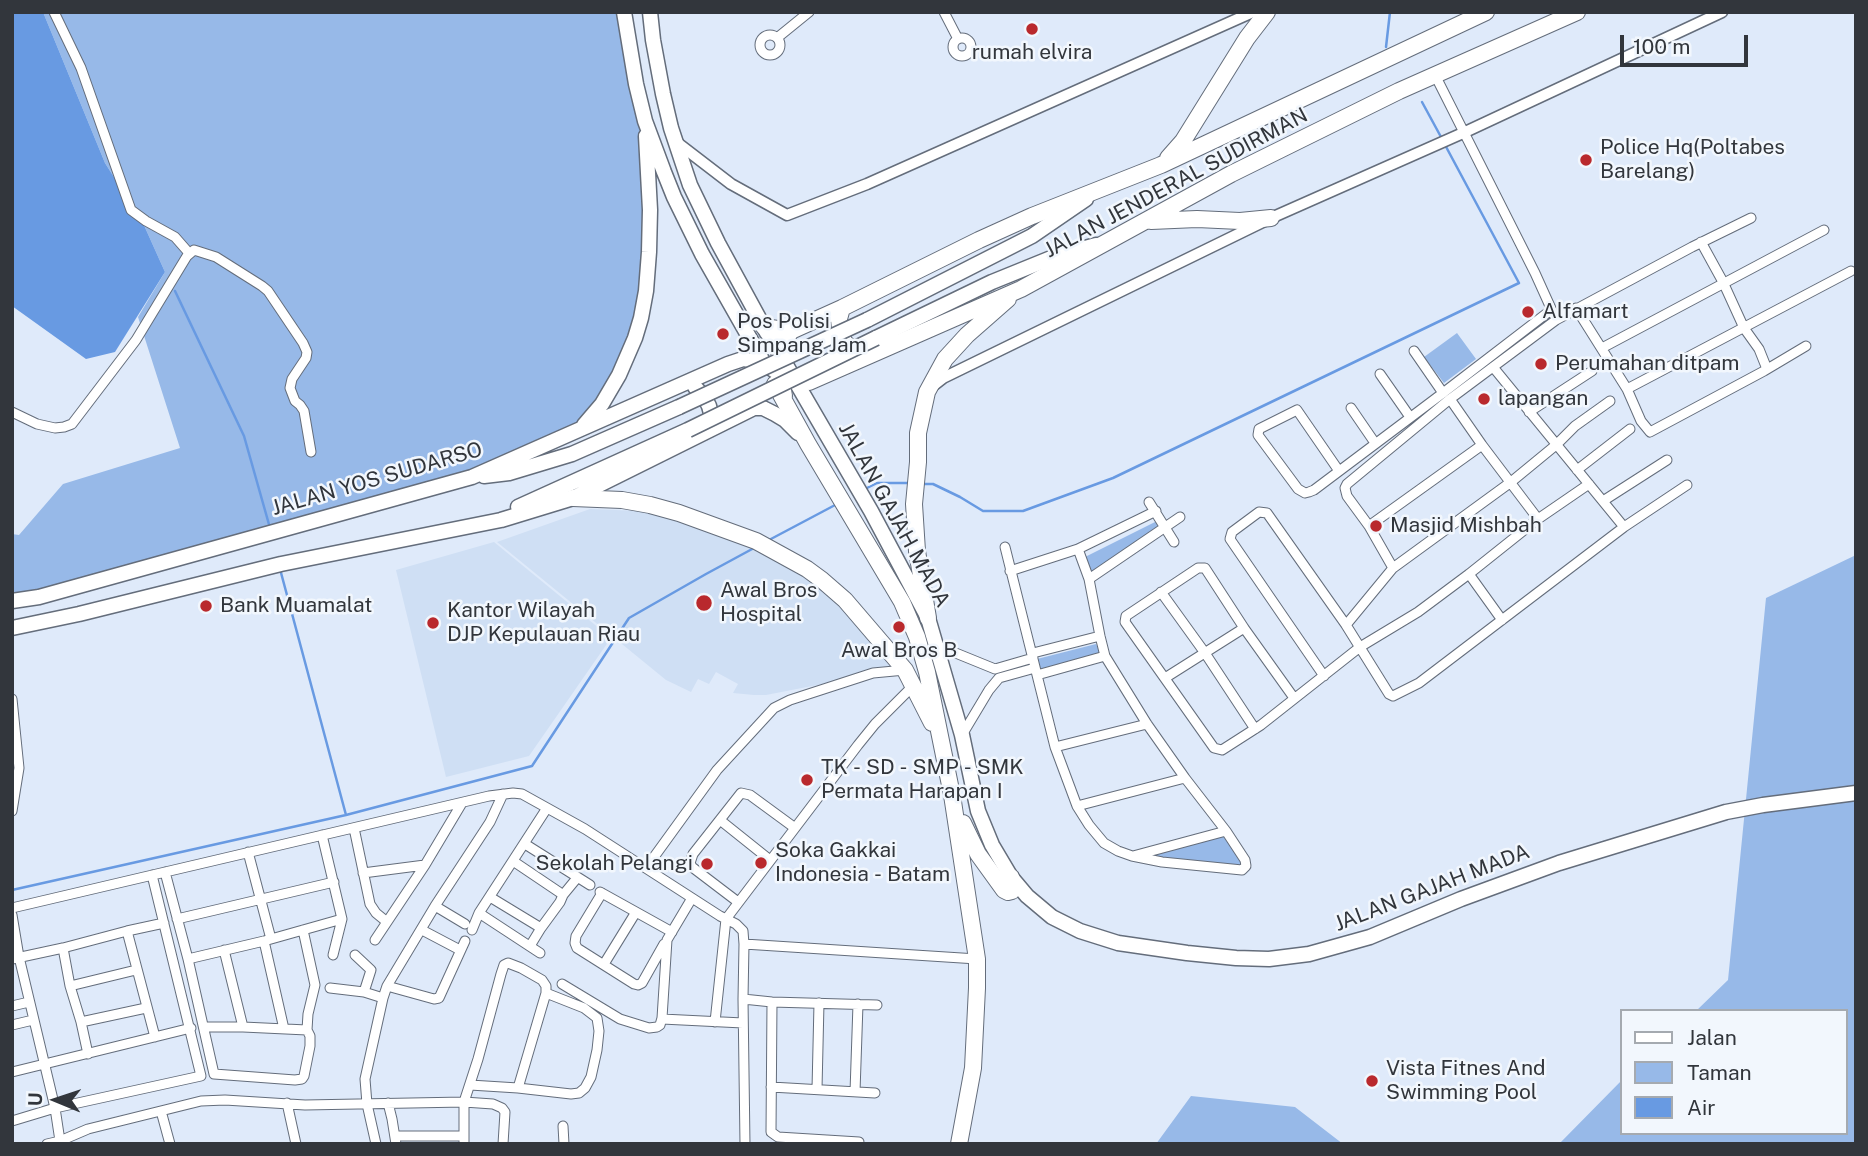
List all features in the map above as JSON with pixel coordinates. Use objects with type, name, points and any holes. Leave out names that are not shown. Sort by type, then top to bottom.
[{"type":"highway","points":[[1161,165],[1183,141],[1247,38],[1267,12]]},
{"type":"highway","name":"JALAN JENDERAL SUDIRMAN","points":[[791,331],[979,240],[1161,165],[1486,12]]},
{"type":"highway","name":"JALAN JENDERAL SUDIRMAN","points":[[776,368],[809,382],[1020,289],[1231,174],[1399,91],[1577,12]]},
{"type":"highway","points":[[1144,222],[1271,218]]},
{"type":"highway","points":[[928,618],[915,533],[914,504],[918,433],[927,392],[952,351],[1020,289]]},
{"type":"highway","points":[[842,308],[839,319],[844,342],[855,352],[867,355]]},
{"type":"highway","points":[[764,327],[791,331],[784,342],[776,368]]},
{"type":"highway","name":"JALAN GAJAH MADA","points":[[776,368],[790,411],[808,444],[855,523],[900,580],[933,695],[952,795],[977,959],[972,1068],[959,1144]]},
{"type":"highway","points":[[573,499],[622,500],[650,505],[720,527],[756,541],[822,580],[845,600],[905,670],[931,718],[943,751]]},
{"type":"highway","points":[[952,795],[978,854],[1008,892],[1014,888],[1011,877]]},
{"type":"main road","points":[[624,12],[645,121],[664,172],[687,225],[776,368]]},
{"type":"main road","points":[[12,628],[281,564],[501,520],[573,499],[770,400],[775,393],[776,368],[764,327],[690,185],[675,141],[657,67],[650,12]]},
{"type":"main road","points":[[578,431],[603,404],[619,375],[641,318],[647,279],[650,211],[645,121]]},
{"type":"main road","points":[[472,477],[509,473],[572,454],[679,407],[867,320],[1032,236],[1098,190]]},
{"type":"main road","points":[[501,520],[510,511],[688,430],[1005,277],[1064,253],[1107,242]]},
{"type":"main road","name":"JALAN YOS SUDARSO","points":[[12,601],[39,597],[472,477],[736,361],[743,359],[776,368]]},
{"type":"main road","name":"JALAN GAJAH MADA","points":[[776,368],[808,403],[871,511],[900,580],[928,618],[962,735],[978,811],[992,845],[1011,877],[1027,896],[1052,917],[1100,939],[1137,947],[1236,958],[1283,958],[1309,954],[1370,937],[1549,866],[1726,812],[1856,793]]},
{"type":"main road","points":[[689,382],[701,393],[709,406],[712,422],[710,429]]},
{"type":"main road","points":[[754,408],[763,408],[785,419],[808,444]]},
{"type":"street","points":[[54,12],[81,68],[131,210],[175,237],[190,253]]},
{"type":"street","points":[[777,38],[809,12]]},
{"type":"street","points":[[944,12],[958,39]]},
{"type":"street","points":[[675,141],[731,184],[787,215],[867,184],[1253,12]]},
{"type":"street","points":[[927,392],[943,378],[1271,218],[1463,133],[1722,12]]},
{"type":"street","points":[[1435,75],[1556,320]]},
{"type":"street","points":[[1339,471],[1297,410],[1259,429],[1258,435],[1301,492],[1314,490],[1339,471],[1375,443],[1410,417],[1493,367],[1576,307],[1751,218]]},
{"type":"street","points":[[1602,348],[1824,230]]},
{"type":"street","points":[[1701,242],[1744,328],[1759,349],[1767,369]]},
{"type":"street","points":[[12,412],[37,424],[55,428],[72,424],[136,340],[194,250],[216,257],[268,291],[303,343],[307,352],[306,358],[292,379],[290,388],[295,401],[304,411],[311,452]]},
{"type":"street","points":[[1627,389],[1851,271]]},
{"type":"street","points":[[1576,307],[1627,389],[1647,430],[1652,431],[1806,346]]},
{"type":"street","points":[[1393,568],[1369,526],[1347,496],[1345,488],[1446,396],[1551,310]]},
{"type":"street","points":[[1414,351],[1538,519]]},
{"type":"street","points":[[1493,367],[1624,527]]},
{"type":"street","points":[[1530,412],[1592,371]]},
{"type":"street","points":[[1380,374],[1410,417]]},
{"type":"street","points":[[1346,625],[1393,568],[1511,482],[1575,426],[1610,401]]},
{"type":"street","points":[[1350,408],[1375,443]]},
{"type":"street","points":[[1577,470],[1630,429]]},
{"type":"street","points":[[1369,526],[1482,445]]},
{"type":"street","points":[[1603,501],[1667,460]]},
{"type":"street","points":[[1294,698],[1205,568],[1198,568],[1124,618],[1214,748],[1225,749],[1255,729],[1360,647],[1418,611],[1538,519],[1589,484]]},
{"type":"street","points":[[1324,676],[1231,541],[1232,532],[1259,512],[1267,513],[1346,625],[1389,694],[1393,696],[1419,683],[1624,527],[1687,485]]},
{"type":"street","points":[[1149,502],[1174,541]]},
{"type":"street","points":[[1010,571],[1078,550],[1156,512]]},
{"type":"street","points":[[1089,579],[1180,517]]},
{"type":"street","points":[[1005,547],[1055,747],[1077,806],[1089,825],[1104,843],[1132,856],[1162,862],[1242,870],[1246,862],[1147,724],[1105,656],[1089,579],[1078,550]]},
{"type":"street","points":[[1469,574],[1502,620]]},
{"type":"street","points":[[1161,592],[1255,729]]},
{"type":"street","points":[[1165,678],[1244,628]]},
{"type":"street","points":[[962,735],[997,674],[1033,655],[1100,636]]},
{"type":"street","points":[[936,645],[997,674],[1036,672],[1105,656]]},
{"type":"street","points":[[646,868],[717,770],[774,708],[790,699],[873,673],[905,670]]},
{"type":"street","points":[[715,1022],[726,919],[875,724],[913,686]]},
{"type":"street","points":[[12,699],[16,768],[12,811]]},
{"type":"street","points":[[1055,747],[1147,724]]},
{"type":"street","points":[[1077,806],[1185,778]]},
{"type":"street","points":[[738,902],[692,867],[690,863],[693,854],[740,794],[746,793],[795,828]]},
{"type":"street","points":[[376,1144],[367,1104],[365,1079],[387,986],[489,822],[503,794]]},
{"type":"street","points":[[12,908],[462,803],[503,794],[522,794],[585,829],[740,927],[744,935],[745,1144]]},
{"type":"street","points":[[375,940],[462,803]]},
{"type":"street","points":[[435,906],[469,927],[547,808]]},
{"type":"street","points":[[720,820],[770,860]]},
{"type":"street","points":[[354,828],[370,904],[387,922]]},
{"type":"street","points":[[1132,856],[1226,831]]},
{"type":"street","points":[[322,835],[342,919],[333,955]]},
{"type":"street","points":[[525,844],[636,912],[669,936]]},
{"type":"street","points":[[248,852],[261,899],[284,1029]]},
{"type":"street","points":[[513,861],[563,895]]},
{"type":"street","points":[[363,873],[425,865]]},
{"type":"street","points":[[165,872],[214,1074],[295,1080],[304,1076],[310,1046],[308,1014],[315,985],[303,930]]},
{"type":"street","points":[[12,1121],[55,1108],[201,1076],[152,875]]},
{"type":"street","points":[[530,946],[577,878]]},
{"type":"street","points":[[177,919],[334,882]]},
{"type":"street","points":[[597,890],[575,943],[582,952],[634,984],[640,984],[692,898]]},
{"type":"street","points":[[490,897],[541,928]]},
{"type":"street","points":[[604,964],[636,912]]},
{"type":"street","points":[[480,913],[540,953]]},
{"type":"street","points":[[12,915],[16,958],[55,1108],[60,1141]]},
{"type":"street","points":[[188,959],[342,919]]},
{"type":"street","points":[[16,958],[163,923]]},
{"type":"street","points":[[127,930],[155,1037]]},
{"type":"street","points":[[422,930],[460,950]]},
{"type":"street","points":[[562,984],[620,1019],[654,1029],[660,1025],[662,1019],[669,936]]},
{"type":"street","points":[[387,986],[439,998],[465,941]]},
{"type":"street","points":[[744,944],[977,959]]},
{"type":"street","points":[[63,948],[88,1054]]},
{"type":"street","points":[[224,950],[243,1027]]},
{"type":"street","points":[[355,955],[371,970],[365,992]]},
{"type":"street","points":[[388,1104],[396,1140],[464,1140],[464,1102],[504,965],[508,963],[542,980],[546,986],[518,1088]]},
{"type":"street","points":[[70,986],[136,970]]},
{"type":"street","points":[[330,988],[365,992],[383,998]]},
{"type":"street","points":[[470,1085],[571,1094],[579,1093],[585,1088],[591,1077],[599,1031],[597,1018],[584,1008],[546,993]]},
{"type":"street","points":[[743,999],[877,1005]]},
{"type":"street","points":[[12,1006],[29,1002]]},
{"type":"street","points":[[772,1002],[771,1129],[776,1136],[859,1142]]},
{"type":"street","points":[[817,1089],[819,1003]]},
{"type":"street","points":[[855,1092],[858,1004]]},
{"type":"street","points":[[81,1022],[146,1008]]},
{"type":"street","points":[[662,1019],[743,1023]]},
{"type":"street","points":[[12,1025],[33,1020]]},
{"type":"street","points":[[204,1027],[307,1030]]},
{"type":"street","points":[[12,1072],[191,1028]]},
{"type":"street","points":[[771,1087],[875,1093]]},
{"type":"street","points":[[47,1144],[88,1129],[211,1100],[286,1104],[464,1102],[497,1105],[504,1110],[503,1144]]},
{"type":"street","points":[[286,1104],[296,1144]]},
{"type":"street","points":[[161,1111],[170,1144]]},
{"type":"street","points":[[563,1126],[564,1144]]},
{"type":"shaded area","name":"Awal Bros Hospital","points":[[590,509],[640,511],[687,521],[780,557],[848,613],[894,670],[766,695],[733,693],[738,684],[716,672],[709,684],[698,679],[691,692],[666,680],[497,542]]},
{"type":"shaded area","points":[[494,542],[611,638],[529,756],[446,777],[396,570]]},
{"type":"green space","points":[[43,12],[630,12],[654,165],[656,244],[649,281],[627,349],[578,426],[567,439],[528,463],[12,598],[12,534],[19,535],[63,484],[180,448],[138,317],[165,272],[143,223],[105,163]]},
{"type":"green space","points":[[1457,333],[1476,359],[1444,383],[1424,357]]},
{"type":"green space","points":[[1157,521],[1161,529],[1092,576],[1085,557]]},
{"type":"green space","points":[[1856,555],[1856,1144],[1559,1144],[1619,1083],[1619,1135],[1847,1135],[1847,1009],[1698,1009],[1728,980],[1766,598]]},
{"type":"green space","points":[[1096,644],[1104,659],[1041,677],[1037,659]]},
{"type":"green space","points":[[1223,836],[1244,865],[1240,867],[1160,860],[1151,855]]},
{"type":"green space","points":[[1191,1096],[1295,1107],[1343,1144],[1156,1144]]},
{"type":"water","points":[[12,12],[43,12],[105,163],[143,223],[165,272],[115,352],[86,359],[12,306]]},
{"type":"waterway","points":[[1386,47],[1390,12]]},
{"type":"waterway","points":[[1422,102],[1441,137]]},
{"type":"waterway","points":[[923,484],[933,484],[983,511],[1023,511],[1113,478],[1519,283],[1444,143]]},
{"type":"waterway","points":[[175,291],[244,436],[270,528]]},
{"type":"waterway","points":[[865,489],[877,483],[909,483]]},
{"type":"waterway","points":[[769,540],[837,504]]},
{"type":"waterway","points":[[12,890],[346,815],[532,766],[629,618],[754,548]]},
{"type":"waterway","points":[[280,569],[346,815]]},
{"type":"place","name":"rumah elvira","points":[[1032,29]]},
{"type":"place","name":"Police Hq(Poltabes Barelang)","points":[[1586,160]]},
{"type":"place","name":"Alfamart","points":[[1528,312]]},
{"type":"place","name":"Pos Polisi Simpang Jam","points":[[723,334]]},
{"type":"place","name":"Perumahan ditpam","points":[[1541,364]]},
{"type":"place","name":"lapangan","points":[[1484,399]]},
{"type":"place","name":"Masjid Mishbah","points":[[1376,526]]},
{"type":"place","name":"Awal Bros Hospital","points":[[704,603]]},
{"type":"place","name":"Bank Muamalat","points":[[206,606]]},
{"type":"place","name":"Kantor Wilayah DJP Kepulauan Riau","points":[[433,623]]},
{"type":"place","name":"Awal Bros B","points":[[899,627]]},
{"type":"place","name":"TK - SD - SMP - SMK Permata Harapan I","points":[[807,780]]},
{"type":"place","name":"Soka Gakkai Indonesia - Batam","points":[[761,863]]},
{"type":"place","name":"Sekolah Pelangi","points":[[707,864]]},
{"type":"place","name":"Vista Fitnes And Swimming Pool","points":[[1372,1081]]}]
